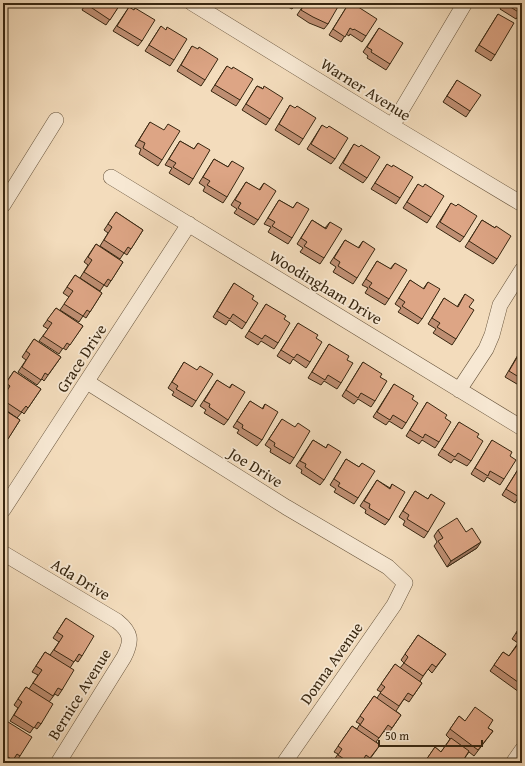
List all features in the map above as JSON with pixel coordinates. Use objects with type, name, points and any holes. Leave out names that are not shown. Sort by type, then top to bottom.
[{"type":"street","name":"Warner Avenue","points":[[192,3],[522,204]]},
{"type":"street","points":[[392,126],[465,3]]},
{"type":"street","points":[[3,205],[56,120]]},
{"type":"street","name":"Woodingham Drive","points":[[111,177],[522,428]]},
{"type":"street","name":"Grace Drive","points":[[3,510],[189,224]]},
{"type":"street","points":[[459,390],[486,349],[492,335],[500,305],[522,270]]},
{"type":"street","name":"Joe Drive","points":[[87,382],[286,507],[388,567],[405,582]]},
{"type":"street","name":"Ada Drive","points":[[3,553],[117,621],[124,627],[129,635],[130,643]]},
{"type":"street","name":"Donna Avenue","points":[[284,763],[394,605],[405,582]]},
{"type":"street","name":"Bernice Avenue","points":[[58,763],[124,657],[130,643]]},
{"type":"street","points":[[513,763],[522,750]]},
{"type":"building","points":[[121,3],[110,20],[86,4]]},
{"type":"building","points":[[305,3],[336,3],[339,5],[328,24],[301,10]]},
{"type":"building","points":[[349,3],[352,3],[377,19],[366,36],[350,28],[345,37],[333,29]]},
{"type":"building","points":[[504,3],[522,3],[522,11],[520,13]]},
{"type":"building","points":[[129,7],[134,10],[135,8],[155,20],[142,41],[117,26]]},
{"type":"building","points":[[498,14],[514,23],[495,55],[479,45]]},
{"type":"building","points":[[161,26],[166,30],[167,27],[187,39],[174,60],[149,45]]},
{"type":"building","points":[[379,28],[403,43],[390,64],[371,52],[372,50],[367,47]]},
{"type":"building","points":[[192,46],[198,49],[199,47],[218,59],[205,80],[181,65]]},
{"type":"building","points":[[227,66],[232,69],[233,67],[253,79],[240,100],[215,85]]},
{"type":"building","points":[[457,80],[481,95],[470,111],[447,96]]},
{"type":"building","points":[[257,86],[263,89],[264,86],[283,98],[270,119],[246,104]]},
{"type":"building","points":[[290,105],[295,108],[297,106],[316,118],[303,139],[279,124]]},
{"type":"building","points":[[150,122],[164,130],[168,124],[180,131],[162,160],[143,148],[145,143],[139,140]]},
{"type":"building","points":[[322,125],[327,128],[329,126],[348,138],[335,159],[311,144]]},
{"type":"building","points":[[180,141],[194,149],[198,143],[210,150],[193,179],[173,167],[176,163],[169,159]]},
{"type":"building","points":[[354,144],[359,147],[361,145],[380,157],[367,178],[343,163]]},
{"type":"building","points":[[214,159],[228,167],[232,161],[244,168],[227,197],[207,185],[210,181],[203,177]]},
{"type":"building","points":[[387,164],[392,167],[393,165],[413,177],[400,198],[375,183]]},
{"type":"building","points":[[246,182],[260,190],[264,183],[276,191],[258,220],[238,208],[241,203],[235,200]]},
{"type":"building","points":[[418,184],[423,187],[425,184],[444,196],[431,217],[407,202]]},
{"type":"building","points":[[279,200],[293,208],[297,202],[309,209],[292,238],[272,226],[275,222],[268,218]]},
{"type":"building","points":[[451,203],[456,206],[458,204],[477,216],[464,237],[440,222]]},
{"type":"building","points":[[116,212],[143,230],[131,249],[128,247],[124,253],[104,240],[112,227],[108,224]]},
{"type":"building","points":[[312,220],[326,229],[330,222],[342,229],[324,258],[304,246],[307,242],[301,238]]},
{"type":"building","points":[[482,220],[495,228],[496,226],[511,236],[497,259],[469,241]]},
{"type":"building","points":[[345,240],[359,248],[363,241],[375,249],[357,278],[338,266],[340,262],[334,258]]},
{"type":"building","points":[[96,244],[123,262],[111,281],[108,279],[104,285],[84,272],[92,260],[88,257]]},
{"type":"building","points":[[377,261],[391,269],[395,263],[407,270],[389,299],[369,287],[372,283],[366,279]]},
{"type":"building","points":[[75,275],[102,293],[90,312],[87,310],[83,316],[64,304],[73,291],[67,287]]},
{"type":"building","points":[[410,280],[424,289],[428,282],[440,289],[422,319],[402,306],[405,302],[399,298]]},
{"type":"building","points":[[234,283],[254,296],[252,299],[258,303],[246,323],[233,314],[230,319],[217,311]]},
{"type":"building","points":[[465,294],[474,300],[469,307],[474,310],[456,339],[437,327],[440,323],[432,318],[444,298],[458,307]]},
{"type":"building","points":[[266,304],[286,316],[284,319],[290,323],[278,343],[265,335],[262,339],[249,331]]},
{"type":"building","points":[[56,308],[83,326],[70,345],[67,343],[63,349],[43,336],[52,323],[47,320]]},
{"type":"building","points":[[298,323],[318,335],[316,338],[322,342],[310,362],[297,354],[294,358],[281,350]]},
{"type":"building","points":[[34,339],[61,357],[48,375],[45,373],[41,380],[22,367],[30,354],[26,351]]},
{"type":"building","points":[[329,344],[349,356],[347,360],[353,363],[341,383],[328,375],[325,380],[312,372]]},
{"type":"building","points":[[522,349],[522,379],[509,371]]},
{"type":"building","points":[[184,362],[197,370],[200,366],[213,374],[196,401],[176,389],[178,386],[172,382]]},
{"type":"building","points":[[363,362],[382,374],[380,377],[387,381],[375,401],[361,393],[358,398],[346,390]]},
{"type":"building","points":[[14,371],[41,389],[28,408],[26,406],[21,412],[3,400],[3,397],[10,386],[6,383]]},
{"type":"building","points":[[217,380],[230,388],[232,384],[245,392],[228,420],[209,407],[210,404],[204,401]]},
{"type":"building","points":[[394,384],[414,396],[412,399],[418,403],[406,423],[393,415],[390,420],[377,412]]},
{"type":"building","points":[[250,401],[263,409],[265,404],[278,412],[262,440],[242,428],[243,425],[237,421]]},
{"type":"building","points":[[427,402],[447,415],[445,418],[451,422],[439,442],[425,434],[423,438],[410,430]]},
{"type":"building","points":[[3,409],[20,420],[8,439],[5,437],[3,440]]},
{"type":"building","points":[[282,419],[295,427],[298,423],[310,431],[294,458],[274,446],[275,443],[269,439]]},
{"type":"building","points":[[459,422],[479,434],[477,437],[483,441],[471,461],[458,453],[455,457],[442,449]]},
{"type":"building","points":[[313,440],[326,448],[328,444],[341,452],[324,480],[305,467],[306,464],[300,461]]},
{"type":"building","points":[[492,440],[512,452],[510,456],[516,460],[504,479],[490,471],[488,476],[475,468]]},
{"type":"building","points":[[346,459],[359,467],[362,463],[375,471],[358,498],[338,486],[340,483],[334,479]]},
{"type":"building","points":[[522,463],[522,492],[519,497],[506,489]]},
{"type":"building","points":[[377,480],[390,489],[392,484],[405,492],[389,520],[369,508],[370,504],[364,501]]},
{"type":"building","points":[[415,491],[428,499],[431,494],[445,503],[428,532],[407,519],[409,515],[403,511]]},
{"type":"building","points":[[457,518],[466,532],[472,528],[481,542],[451,561],[438,541],[443,538],[438,530]]},
{"type":"building","points":[[66,618],[94,636],[82,656],[79,654],[74,662],[54,650],[63,636],[57,632]]},
{"type":"building","points":[[522,624],[522,637],[516,633]]},
{"type":"building","points":[[418,635],[446,654],[436,667],[432,664],[423,676],[404,663],[408,657],[405,654]]},
{"type":"building","points":[[519,643],[522,645],[522,685],[494,665],[503,652],[509,656]]},
{"type":"building","points":[[45,652],[74,670],[62,690],[58,688],[53,696],[33,683],[42,670],[36,666]]},
{"type":"building","points":[[395,664],[422,683],[413,696],[408,693],[399,706],[380,693],[385,687],[381,684]]},
{"type":"building","points":[[26,687],[53,704],[41,724],[38,722],[34,728],[14,715],[22,702],[18,699]]},
{"type":"building","points":[[374,696],[401,715],[392,728],[388,725],[379,738],[360,725],[364,719],[360,716]]},
{"type":"building","points":[[475,707],[493,720],[488,728],[493,731],[478,750],[450,729],[459,716],[465,721]]},
{"type":"building","points":[[5,720],[32,737],[20,756],[17,754],[13,760],[3,754],[3,722]]},
{"type":"building","points":[[352,726],[380,745],[370,758],[366,755],[361,763],[350,763],[338,755],[342,749],[338,746]]},
{"type":"building","points":[[451,738],[469,751],[464,759],[469,762],[468,763],[430,763],[426,760],[435,747],[441,752]]},
{"type":"building","points":[[331,758],[339,763],[328,763]]}]
